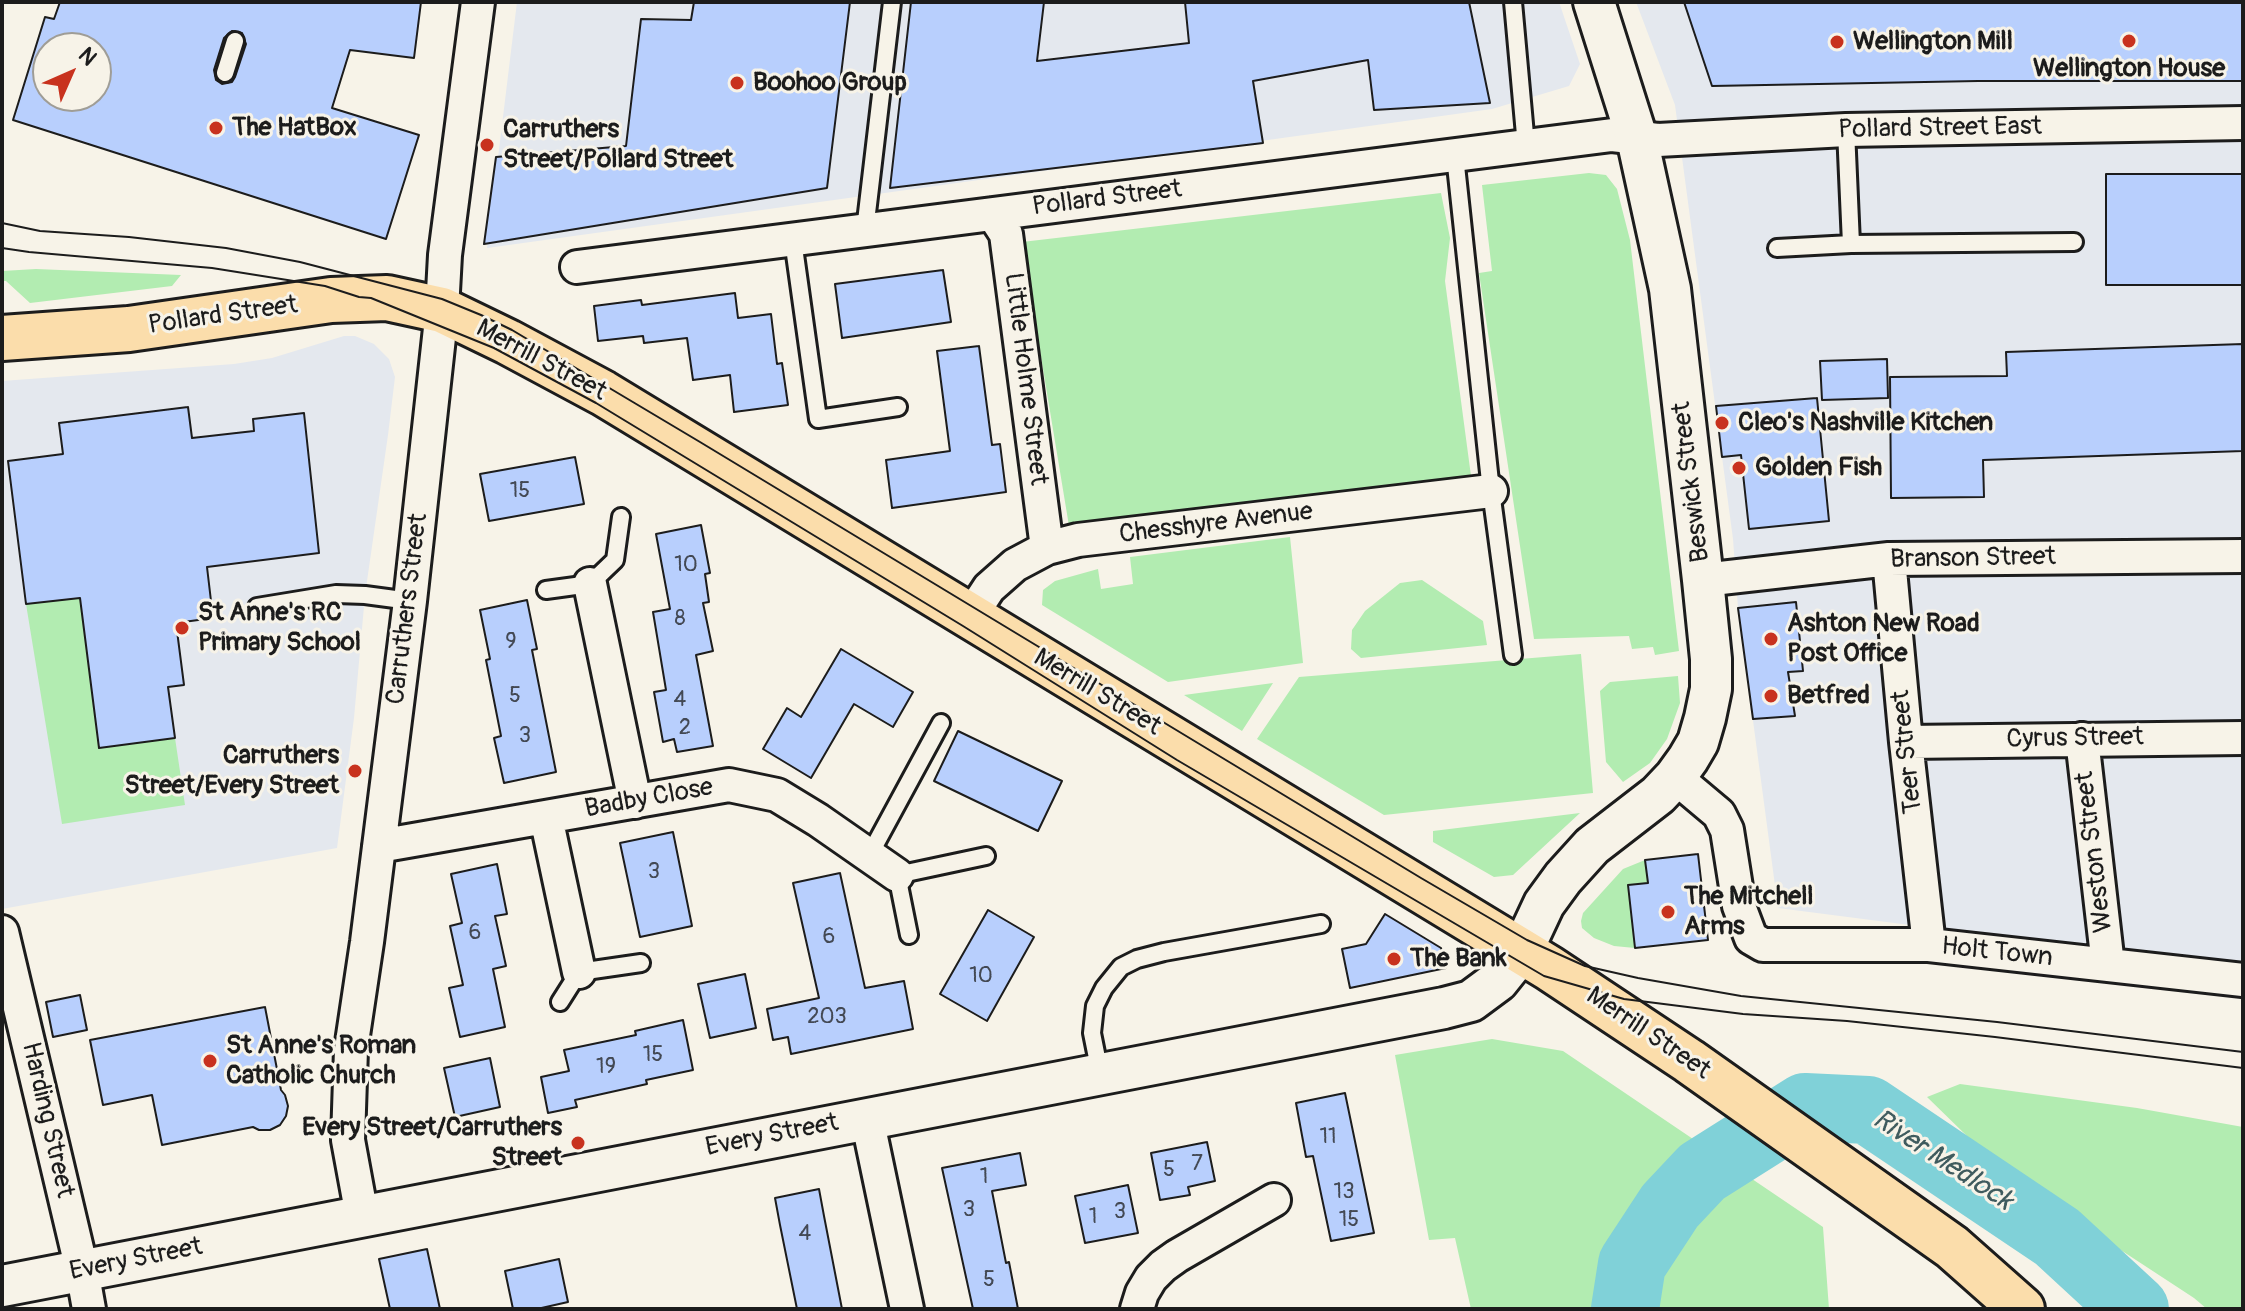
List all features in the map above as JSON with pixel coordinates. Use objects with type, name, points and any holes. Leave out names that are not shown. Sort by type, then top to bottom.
[{"type":"main road","name":"Pollard Street","points":[[2,338],[129,329],[331,300],[387,298],[442,310]]},
{"type":"main road","name":"Merrill Street","points":[[442,310],[603,393],[1522,951],[1739,1096],[1952,1247],[2022,1309]]},
{"type":"street","name":"Carruthers Street","points":[[362,1216],[348,1140],[351,1049],[410,601],[442,310],[445,255],[478,2]]},
{"type":"street","name":"Beswick Street","points":[[1522,951],[1544,904],[1563,878],[1592,846],[1658,795],[1675,777],[1698,742],[1711,689],[1703,580],[1670,289],[1637,138],[1594,2]]},
{"type":"street","name":"Pollard Street East","points":[[1637,138],[1658,140],[1846,130],[2243,123]]},
{"type":"street","name":"Pollard Street","points":[[577,267],[1612,135],[1637,138]]},
{"type":"street","name":"Little Holme Street","points":[[993,214],[1006,234],[1047,548]]},
{"type":"street","name":"Chesshyre Avenue","points":[[970,617],[989,588],[1015,565],[1047,548],[1078,540],[1491,491]]},
{"type":"street","name":"Branson Street","points":[[1703,580],[1889,559],[2243,556]]},
{"type":"street","name":"Teer Street","points":[[1889,559],[1929,945]]},
{"type":"street","points":[[590,584],[635,802]]},
{"type":"street","name":"Cyrus Street","points":[[1906,742],[2243,738]]},
{"type":"street","name":"Weston Street","points":[[2082,739],[2108,965]]},
{"type":"street","name":"Holt Town","points":[[1675,777],[1719,814],[1727,830],[1739,906],[1751,938],[1763,945],[1929,945],[2243,980]]},
{"type":"street","name":"Badby Close","points":[[379,846],[729,785],[777,795],[897,875]]},
{"type":"street","points":[[546,817],[579,972]]},
{"type":"street","name":"Harding Street","points":[[2,932],[89,1309]]},
{"type":"street","name":"Every Street","points":[[2,1286],[1444,1008],[1471,1001],[1498,981],[1522,951]]},
{"type":"street","points":[[867,1118],[907,1309]]},
{"type":"street","points":[[1137,1309],[1151,1278],[1163,1266],[1274,1200]]},
{"type":"lane","points":[[865,230],[892,2]]},
{"type":"lane","points":[[1513,2],[1526,146]]},
{"type":"lane","points":[[225,73],[235,41]]},
{"type":"lane","points":[[1846,130],[1851,244]]},
{"type":"lane","points":[[1455,156],[1491,491],[1513,655]]},
{"type":"lane","points":[[793,240],[818,419],[898,407]]},
{"type":"lane","points":[[1777,248],[1851,244],[2074,242]]},
{"type":"lane","points":[[546,590],[590,584],[615,560],[621,517]]},
{"type":"lane","points":[[257,607],[336,594],[410,601]]},
{"type":"lane","points":[[869,856],[941,723]]},
{"type":"lane","points":[[909,935],[897,875],[986,856]]},
{"type":"lane","points":[[1100,1073],[1092,1033],[1095,1006],[1104,988],[1121,967],[1164,952],[1321,924]]},
{"type":"lane","points":[[560,1002],[579,972],[641,963]]},
{"type":"shaded area","points":[[517,2],[1559,2],[1580,64],[1569,86],[1492,109],[487,248]]},
{"type":"shaded area","points":[[1636,2],[2243,2],[2243,968],[1778,908],[1675,105]]},
{"type":"shaded area","name":"St Anne's RC Primary School","points":[[344,336],[355,336],[374,344],[389,359],[395,377],[365,595],[354,718],[337,848],[2,909],[2,381],[234,364],[272,358]]},
{"type":"green space","points":[[1589,173],[1606,175],[1617,189],[1630,240],[1679,651],[1655,655],[1653,647],[1632,649],[1629,636],[1534,639],[1479,273],[1492,271],[1482,185]]},
{"type":"green space","points":[[1441,193],[1450,238],[1445,281],[1471,476],[1069,526],[1022,242]]},
{"type":"green space","points":[[36,269],[181,275],[172,286],[30,303],[6,281],[2,281],[2,271]]},
{"type":"green space","points":[[1290,537],[1303,663],[1168,682],[1042,605],[1043,590],[1055,581],[1098,569],[1101,589],[1133,584],[1130,557]]},
{"type":"green space","points":[[1422,580],[1483,621],[1487,645],[1361,658],[1351,649],[1352,630],[1365,611],[1400,583]]},
{"type":"green space","points":[[80,598],[99,747],[175,738],[185,805],[62,824],[26,604]]},
{"type":"green space","points":[[1581,654],[1593,793],[1384,815],[1257,739],[1299,677]]},
{"type":"green space","points":[[1678,676],[1680,703],[1667,739],[1650,763],[1623,782],[1606,762],[1600,691],[1610,682]]},
{"type":"green space","points":[[1273,683],[1242,731],[1184,695]]},
{"type":"green space","points":[[1580,813],[1513,875],[1494,877],[1433,842],[1433,831]]},
{"type":"green space","points":[[1645,860],[1648,883],[1628,886],[1635,948],[1614,946],[1594,938],[1582,928],[1583,913],[1623,869]]},
{"type":"green space","points":[[1492,1039],[1563,1051],[1823,1227],[1829,1309],[1471,1309],[1455,1238],[1429,1240],[1395,1055]]},
{"type":"green space","points":[[1960,1084],[2137,1108],[2243,1127],[2243,1309],[2207,1309],[2110,1243],[1968,1137],[1927,1097]]},
{"type":"building","name":"The HatBox","points":[[60,2],[421,2],[414,58],[350,50],[332,108],[419,135],[386,239],[13,120],[32,59],[32,112],[112,112],[112,32],[40,32],[45,17],[54,19]],"holes":[[[232,31],[242,33],[246,44],[235,77],[232,82],[222,84],[216,80],[214,70],[224,38]]]},
{"type":"building","name":"Boohoo Group","points":[[694,2],[850,2],[827,188],[484,244],[496,157],[626,146],[641,19],[691,20]]},
{"type":"building","points":[[911,2],[1044,2],[1037,61],[1189,43],[1185,2],[1469,2],[1490,103],[1374,110],[1368,60],[1253,81],[1263,143],[890,188]]},
{"type":"building","points":[[1684,2],[2243,2],[2243,81],[1978,81],[1712,86]]},
{"type":"building","points":[[2106,174],[2243,174],[2243,285],[2106,285]]},
{"type":"building","points":[[943,270],[951,322],[842,338],[835,284]]},
{"type":"building","points":[[735,293],[738,318],[771,314],[777,364],[782,363],[788,405],[734,412],[730,375],[693,380],[687,338],[644,343],[643,336],[598,341],[594,306],[641,300],[642,305]]},
{"type":"building","points":[[2243,344],[2243,451],[1983,460],[1984,497],[1891,498],[1890,377],[2007,376],[2006,352]]},
{"type":"building","points":[[979,346],[992,445],[1000,444],[1006,492],[892,508],[886,460],[950,451],[937,351]]},
{"type":"building","points":[[1887,359],[1888,398],[1822,400],[1820,361]]},
{"type":"building","points":[[1817,398],[1829,521],[1749,529],[1741,455],[1722,457],[1716,406]]},
{"type":"building","points":[[188,407],[192,438],[254,431],[253,419],[304,413],[319,553],[207,567],[213,618],[176,623],[184,685],[168,687],[175,738],[99,748],[80,598],[26,604],[8,461],[63,454],[59,423]]},
{"type":"building","points":[[575,457],[584,504],[489,521],[480,474]]},
{"type":"building","points":[[701,525],[710,573],[705,574],[709,602],[703,603],[713,651],[696,655],[713,746],[677,752],[674,739],[663,742],[654,692],[666,690],[653,612],[670,609],[656,534]]},
{"type":"building","points":[[527,600],[537,649],[532,650],[556,772],[504,783],[494,738],[501,736],[480,610]]},
{"type":"building","name":"Ashton New Road Post Office","points":[[1796,602],[1803,671],[1788,672],[1795,716],[1753,719],[1738,608]]},
{"type":"building","points":[[841,649],[913,692],[893,727],[854,704],[811,778],[763,749],[787,708],[801,717]]},
{"type":"building","points":[[958,731],[1062,781],[1038,831],[934,781]]},
{"type":"building","points":[[673,832],[692,926],[640,937],[620,843]]},
{"type":"building","name":"The Mitchell Arms","points":[[1698,854],[1708,940],[1635,948],[1628,885],[1648,883],[1645,860]]},
{"type":"building","points":[[497,864],[507,914],[495,916],[506,966],[493,969],[505,1027],[460,1037],[449,988],[463,985],[450,926],[462,923],[451,874]]},
{"type":"building","points":[[840,873],[865,988],[904,981],[913,1029],[791,1054],[788,1037],[773,1040],[767,1009],[819,998],[793,883]]},
{"type":"building","points":[[988,910],[1034,937],[987,1021],[940,994]]},
{"type":"building","name":"The Bank","points":[[1385,914],[1441,948],[1446,968],[1350,988],[1342,949],[1366,944]]},
{"type":"building","points":[[745,974],[756,1028],[710,1038],[698,984]]},
{"type":"building","points":[[80,995],[87,1030],[53,1037],[46,1002]]},
{"type":"building","name":"St Anne's Roman Catholic Church","points":[[265,1007],[281,1090],[288,1106],[280,1125],[270,1130],[253,1127],[162,1145],[152,1095],[103,1105],[90,1040]]},
{"type":"building","points":[[683,1020],[693,1070],[575,1100],[577,1107],[548,1113],[541,1077],[569,1071],[564,1050],[636,1035],[635,1031]]},
{"type":"building","points":[[490,1058],[500,1107],[455,1117],[444,1068]]},
{"type":"building","points":[[1345,1093],[1374,1233],[1331,1241],[1313,1156],[1306,1157],[1296,1103]]},
{"type":"building","points":[[1207,1142],[1215,1181],[1188,1187],[1190,1195],[1160,1200],[1151,1153]]},
{"type":"building","points":[[1020,1153],[1026,1185],[992,1191],[1018,1309],[973,1309],[942,1168]]},
{"type":"building","points":[[1128,1185],[1138,1233],[1085,1243],[1075,1196]]},
{"type":"building","points":[[819,1189],[842,1309],[797,1309],[780,1225],[775,1198]]},
{"type":"building","points":[[427,1249],[440,1309],[390,1309],[379,1259]]},
{"type":"building","points":[[559,1259],[568,1302],[537,1309],[513,1309],[505,1271]]},
{"type":"waterway","name":"River Medlock","points":[[1625,1309],[1632,1264],[1670,1206],[1702,1172],[1805,1107],[1868,1110],[2057,1237],[2135,1309]]},
{"type":"tram line","points":[[2,223],[40,231],[226,248],[300,262],[442,299],[481,315],[512,330],[700,442],[1421,878],[1527,940],[1585,966],[1741,996],[1997,1022],[2243,1052]]},
{"type":"tram line","points":[[2,248],[212,268],[325,286],[371,298],[494,348],[596,403],[1177,760],[1544,976],[1624,999],[1743,1014],[1847,1021],[1995,1037],[2243,1068]]},
{"type":"place","name":"Wellington House","points":[[2129,41]]},
{"type":"place","name":"Wellington Mill","points":[[1837,42]]},
{"type":"place","name":"Boohoo Group","points":[[737,83]]},
{"type":"place","name":"The HatBox","points":[[216,128]]},
{"type":"place","name":"Carruthers Street/Pollard Street","points":[[487,145]]},
{"type":"place","name":"Cleo's Nashville Kitchen","points":[[1722,423]]},
{"type":"place","name":"Golden Fish","points":[[1739,468]]},
{"type":"place","name":"St Anne's RC Primary School","points":[[182,628]]},
{"type":"place","name":"Ashton New Road Post Office","points":[[1771,639]]},
{"type":"place","name":"Betfred","points":[[1771,696]]},
{"type":"place","name":"Carruthers Street/Every Street","points":[[355,771]]},
{"type":"place","name":"The Mitchell Arms","points":[[1668,912]]},
{"type":"place","name":"The Bank","points":[[1394,959]]},
{"type":"place","name":"St Anne's Roman Catholic Church","points":[[210,1061]]},
{"type":"place","name":"Every Street/Carruthers Street","points":[[578,1143]]}]
